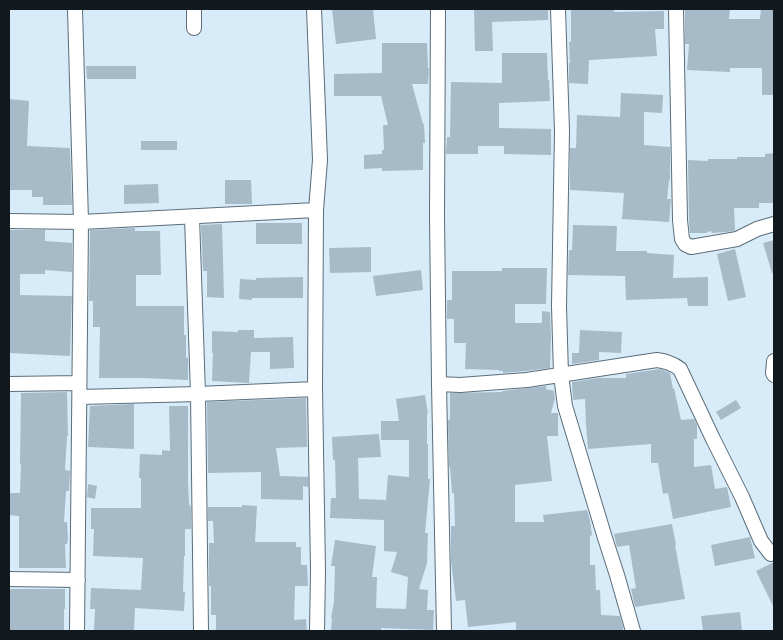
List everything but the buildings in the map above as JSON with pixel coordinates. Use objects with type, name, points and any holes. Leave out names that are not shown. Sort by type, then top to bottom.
[{"type":"street","points":[[75,9],[81,222],[77,631]]},
{"type":"street","points":[[194,9],[194,28]]},
{"type":"street","points":[[314,9],[320,160],[316,210],[317,631]]},
{"type":"street","points":[[438,9],[437,216],[444,631]]},
{"type":"street","points":[[558,9],[562,131],[559,306],[561,375],[565,406],[618,575],[633,631]]},
{"type":"street","points":[[676,9],[682,239],[685,244],[691,247],[737,239],[748,235],[758,228],[774,224]]},
{"type":"street","points":[[9,221],[81,222],[316,210]]},
{"type":"street","points":[[192,217],[198,394],[201,631]]},
{"type":"street","points":[[439,384],[489,384],[528,380],[657,360],[673,364],[680,369],[742,497],[761,541],[771,554]]},
{"type":"street","points":[[774,361],[774,375]]},
{"type":"street","points":[[9,384],[80,390],[198,394],[315,389]]},
{"type":"street","points":[[9,579],[78,580]]}]
